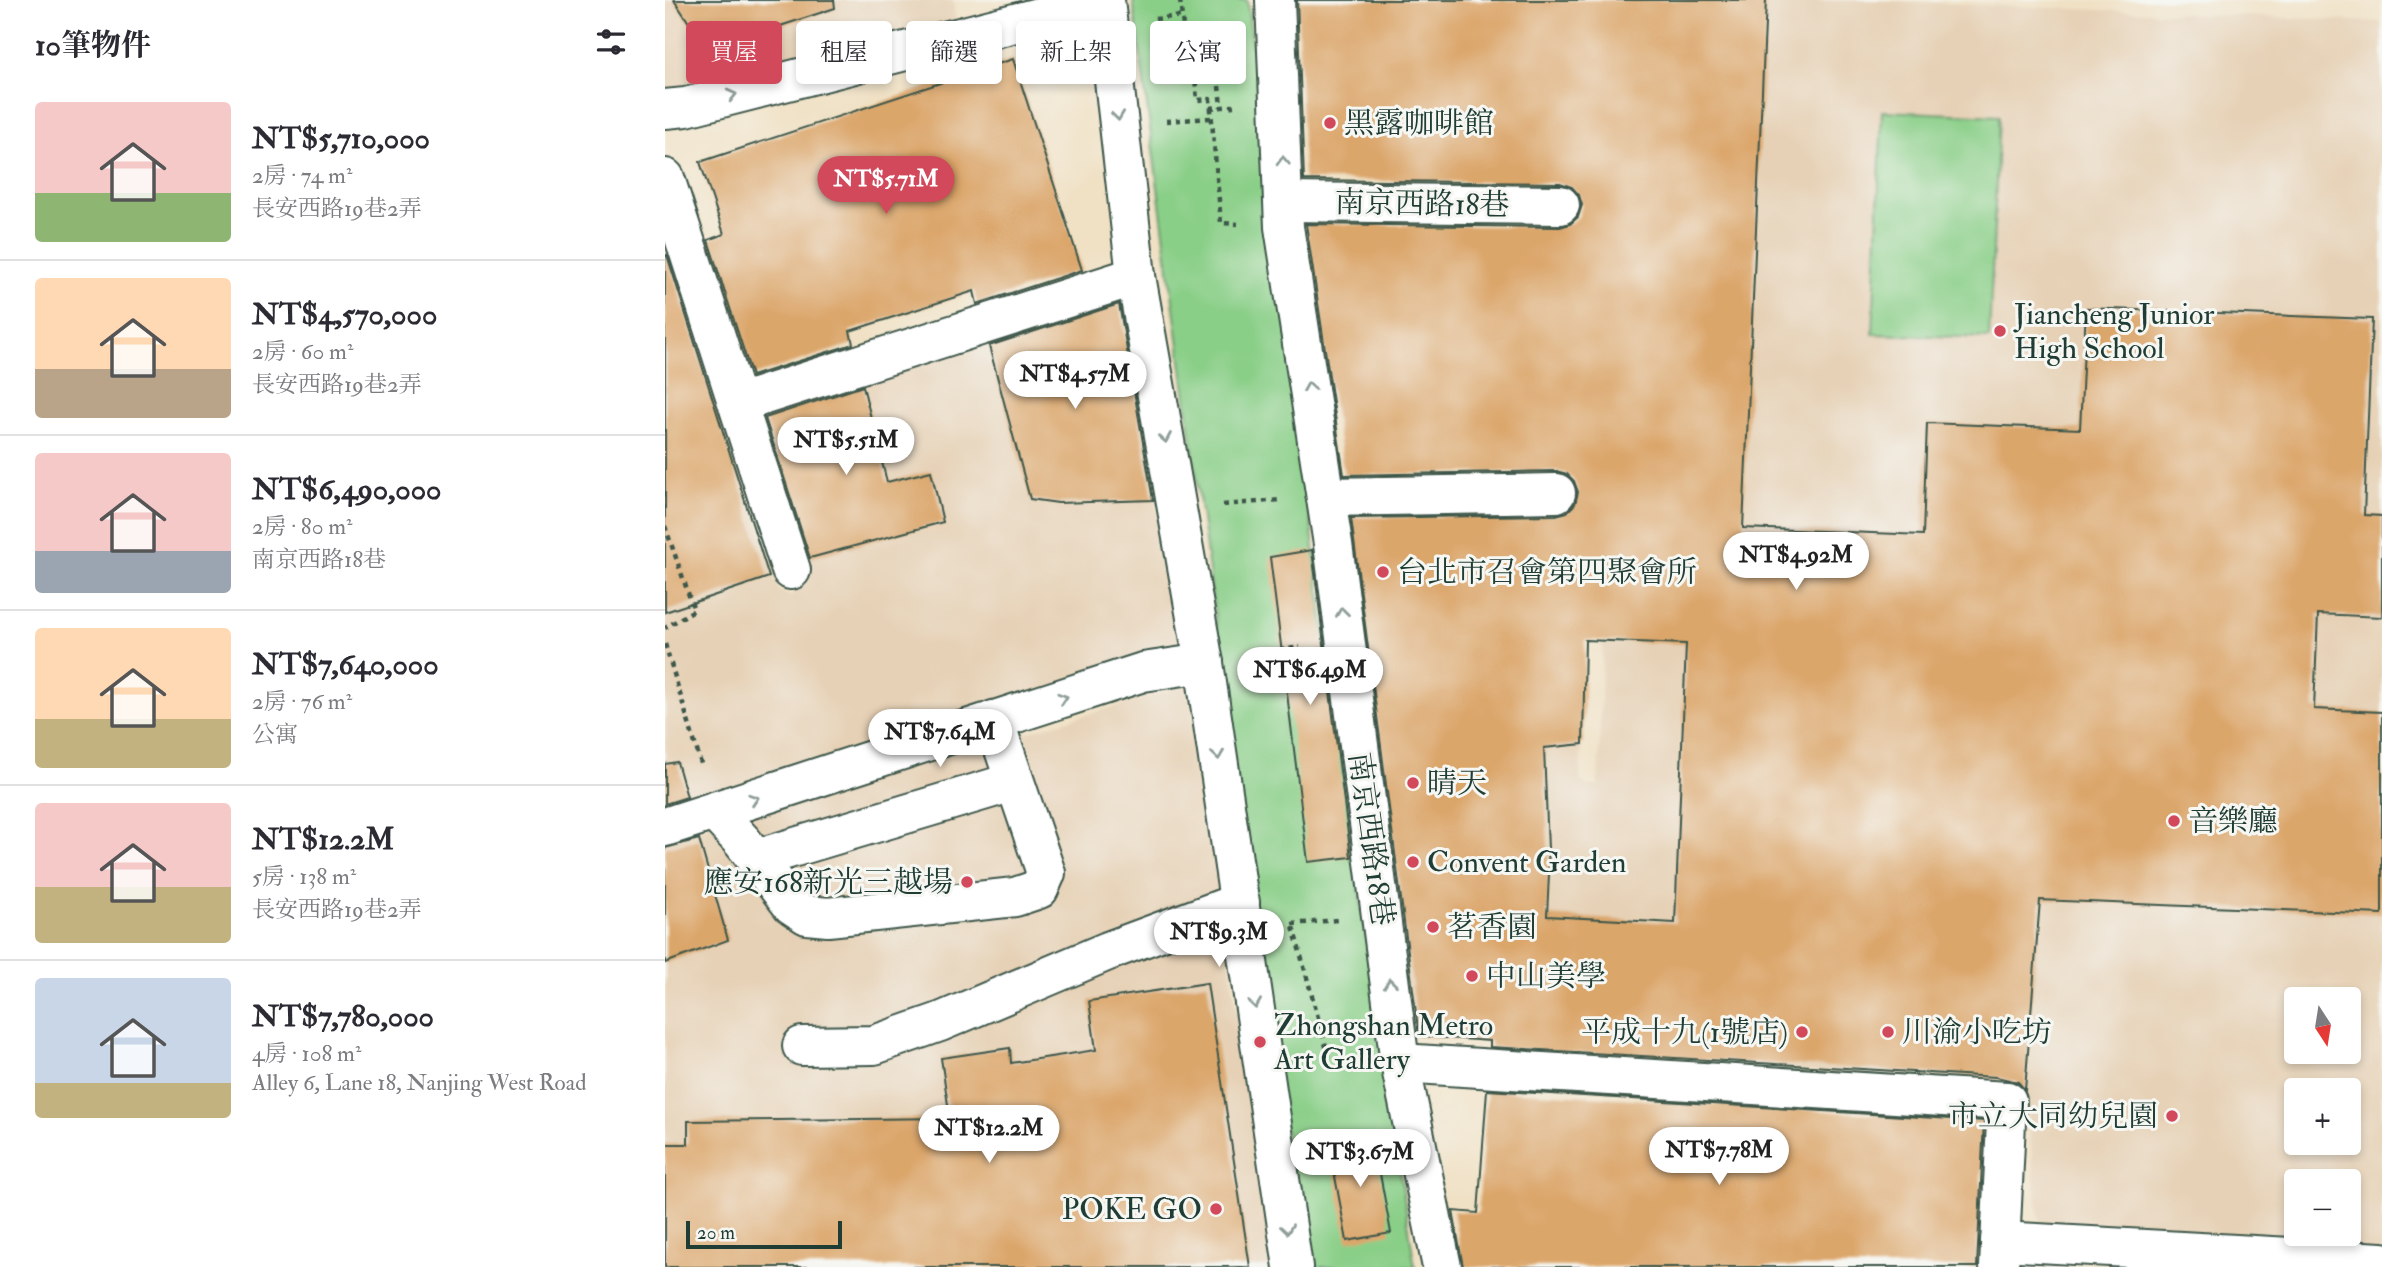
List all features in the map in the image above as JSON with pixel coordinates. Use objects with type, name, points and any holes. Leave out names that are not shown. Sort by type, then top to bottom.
[{"type":"street","points":[[665,109],[686,107],[1105,0],[1136,276],[1204,663],[1293,1267]]},
{"type":"street","name":"南京西路18巷","points":[[1275,0],[1284,214],[1326,497],[1401,1063],[1442,1267]]},
{"type":"street","points":[[665,178],[792,570]]},
{"type":"street","name":"南京西路18巷","points":[[1284,214],[1560,205]]},
{"type":"street","points":[[739,403],[1136,276]]},
{"type":"street","points":[[1326,497],[1556,494]]},
{"type":"street","points":[[665,827],[1143,672],[1204,663]]},
{"type":"street","points":[[715,812],[792,905],[807,915],[828,917],[1015,897],[1038,889],[1046,873],[994,720]]},
{"type":"street","points":[[755,859],[1013,782]]},
{"type":"street","points":[[802,1045],[874,1045],[940,1023],[1108,951],[1240,902]]},
{"type":"street","points":[[1401,1063],[2007,1101],[1999,1254],[2382,1262]]},
{"type":"path","points":[[1180,0],[1187,53],[1193,52],[1197,100],[1210,99],[1221,223],[1284,214]]},
{"type":"path","points":[[1154,19],[1182,16]]},
{"type":"path","points":[[1219,86],[1221,107]]},
{"type":"path","points":[[1210,108],[1235,106],[1236,118]]},
{"type":"path","points":[[1166,121],[1212,118]]},
{"type":"path","points":[[1177,509],[1326,497]]},
{"type":"path","points":[[665,526],[694,610],[665,628]]},
{"type":"path","points":[[1268,652],[1302,647],[1301,636]]},
{"type":"path","points":[[665,644],[715,812]]},
{"type":"shaded area","points":[[665,0],[953,0],[956,21],[906,21],[906,37],[892,41],[892,21],[796,21],[796,65],[782,68],[782,21],[686,21],[686,84],[718,84],[665,97]]},
{"type":"shaded area","name":"Jiancheng Junior High School","points":[[1635,0],[1869,0],[2382,22],[2382,1256],[2040,1224],[2025,1098],[2018,1093],[1615,1051],[1410,1035],[1345,509],[1588,509],[1580,781],[1588,786],[1598,786]]},
{"type":"shaded area","points":[[665,214],[779,591],[790,596],[798,589],[795,570],[750,404],[985,335],[1028,332],[1120,289],[1183,665],[665,815]]},
{"type":"shaded area","points":[[1188,685],[1275,1267],[665,1267],[665,838]]},
{"type":"green space","points":[[1133,0],[1247,0],[1346,793],[1415,1267],[1307,1267],[1275,1068]]},
{"type":"green space","points":[[1882,111],[1999,116],[1989,338],[1873,334]]},
{"type":"building","points":[[674,0],[834,0],[835,8],[782,25],[782,21],[688,21]]},
{"type":"building","points":[[1297,0],[1766,0],[1743,528],[1923,535],[1927,423],[2080,429],[2086,308],[2372,319],[2364,515],[2382,516],[2382,617],[2318,614],[2314,709],[2382,712],[2382,914],[2040,900],[2025,1090],[2018,1082],[1996,1077],[1490,1047],[1490,1041],[1419,1036],[1351,518],[1556,515],[1567,512],[1575,504],[1578,492],[1574,481],[1567,474],[1556,471],[1344,475],[1306,224],[1560,227],[1570,224],[1578,217],[1582,205],[1579,195],[1572,187],[1560,183],[1304,180]],"holes":[[[1585,640],[1686,644],[1675,923],[1547,916],[1549,874],[1544,748],[1583,744]]]},
{"type":"building","points":[[1013,59],[1016,84],[1021,84],[1082,270],[977,304],[974,291],[850,331],[853,344],[752,376],[708,240],[724,234],[700,162],[937,84],[1002,84],[1002,63]]},
{"type":"building","points":[[667,255],[769,577],[665,612],[665,256]]},
{"type":"building","points":[[1119,304],[1153,500],[1058,503],[1030,499],[989,346]]},
{"type":"building","points":[[863,386],[887,482],[931,471],[943,522],[810,558],[765,418]]},
{"type":"building","points":[[1312,550],[1351,857],[1308,862],[1270,557]]},
{"type":"building","points":[[677,762],[687,797],[665,804],[665,764]]},
{"type":"building","points":[[699,839],[728,940],[665,963],[665,848]]},
{"type":"building","points":[[1207,983],[1250,1267],[665,1267],[665,1144],[688,1144],[688,1121],[950,1118],[941,1058],[1010,1048],[1011,1063],[1096,1050],[1089,1001]]},
{"type":"building","points":[[1487,1090],[1984,1121],[1977,1267],[1463,1267],[1453,1211],[1478,1213]]},
{"type":"building","points":[[1373,1136],[1391,1233],[1347,1241],[1329,1144]]},
{"type":"place","name":"黑露咖啡館","points":[[1330,123]]},
{"type":"place","name":"Jiancheng Junior High School","points":[[2000,331]]},
{"type":"place","name":"台北市召會第四聚會所","points":[[1383,572]]},
{"type":"place","name":"晴天","points":[[1413,783]]},
{"type":"place","name":"音樂廳","points":[[2174,821]]},
{"type":"place","name":"Convent Garden","points":[[1413,862]]},
{"type":"place","name":"應安168新光三越場","points":[[967,882]]},
{"type":"place","name":"茗香園","points":[[1433,927]]},
{"type":"place","name":"中山美學","points":[[1472,976]]},
{"type":"place","name":"平成十九(1號店)","points":[[1802,1032]]},
{"type":"place","name":"川渝小吃坊","points":[[1888,1032]]},
{"type":"place","name":"Zhongshan Metro Art Gallery","points":[[1260,1042]]},
{"type":"place","name":"市立大同幼兒園","points":[[2172,1116]]},
{"type":"place","name":"POKE GO","points":[[1216,1209]]}]
